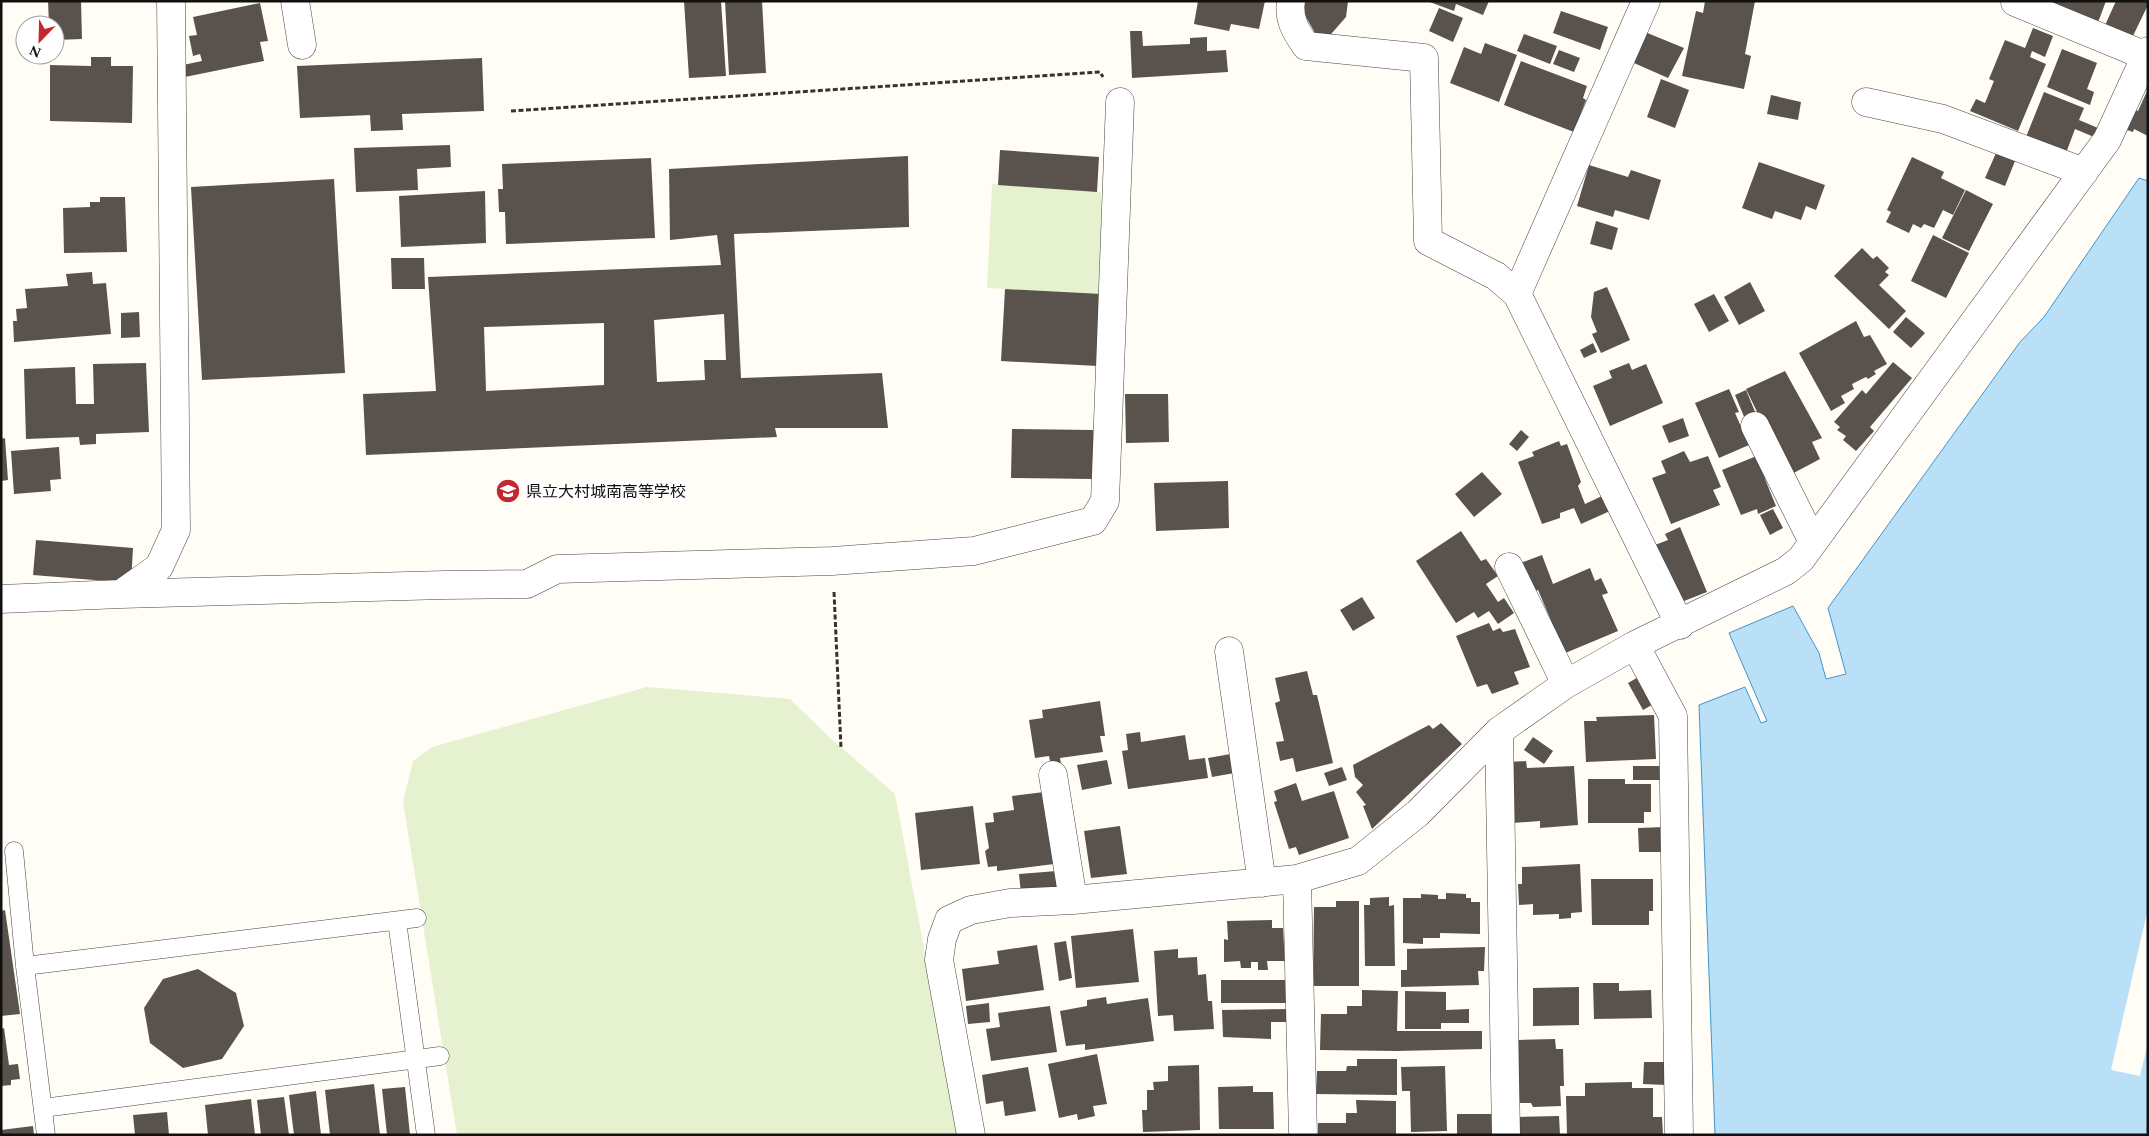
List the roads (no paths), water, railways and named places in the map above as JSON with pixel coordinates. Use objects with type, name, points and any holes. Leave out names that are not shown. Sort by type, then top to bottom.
[{"type":"street","points":[[121,594],[159,568],[176,530],[171,1]]},
{"type":"street","points":[[295,1],[302,45]]},
{"type":"street","points":[[1291,1],[1290,8],[1294,29],[1306,46],[1424,58],[1428,241],[1496,276],[1517,294],[1680,624]]},
{"type":"street","points":[[1517,294],[1646,1]]},
{"type":"street","points":[[971,1135],[939,960],[942,940],[949,920],[971,910],[1010,903],[1073,900],[1297,879],[1358,861],[1418,813],[1499,731],[1566,684],[1635,645],[1786,571],[1801,560],[2107,140],[2147,54],[2015,2]]},
{"type":"street","points":[[1,599],[444,584],[527,584],[558,569],[832,561],[974,552],[1093,521],[1105,500],[1120,102]]},
{"type":"street","points":[[1866,102],[1943,119],[2084,172]]},
{"type":"street","points":[[1755,426],[1813,542]]},
{"type":"street","points":[[1509,567],[1566,684]]},
{"type":"street","points":[[1635,645],[1673,716],[1679,1135]]},
{"type":"street","points":[[1229,651],[1262,883]]},
{"type":"street","points":[[1499,731],[1506,1135]]},
{"type":"street","points":[[1053,775],[1073,900]]},
{"type":"street","points":[[1297,879],[1303,1135]]},
{"type":"lane","points":[[14,851],[25,966],[46,1135]]},
{"type":"lane","points":[[25,966],[418,918]]},
{"type":"lane","points":[[396,921],[426,1135]]},
{"type":"lane","points":[[43,1108],[440,1056]]},
{"type":"water","points":[[2139,178],[2148,181],[2148,1135],[1715,1135],[1699,705],[1745,687],[1761,723],[1767,721],[1729,633],[1793,606],[1819,653],[1826,679],[1846,674],[1828,608],[2020,342],[2044,317]]},
{"type":"place","name":"県立大村城南高等学校","points":[[508,491]]}]
